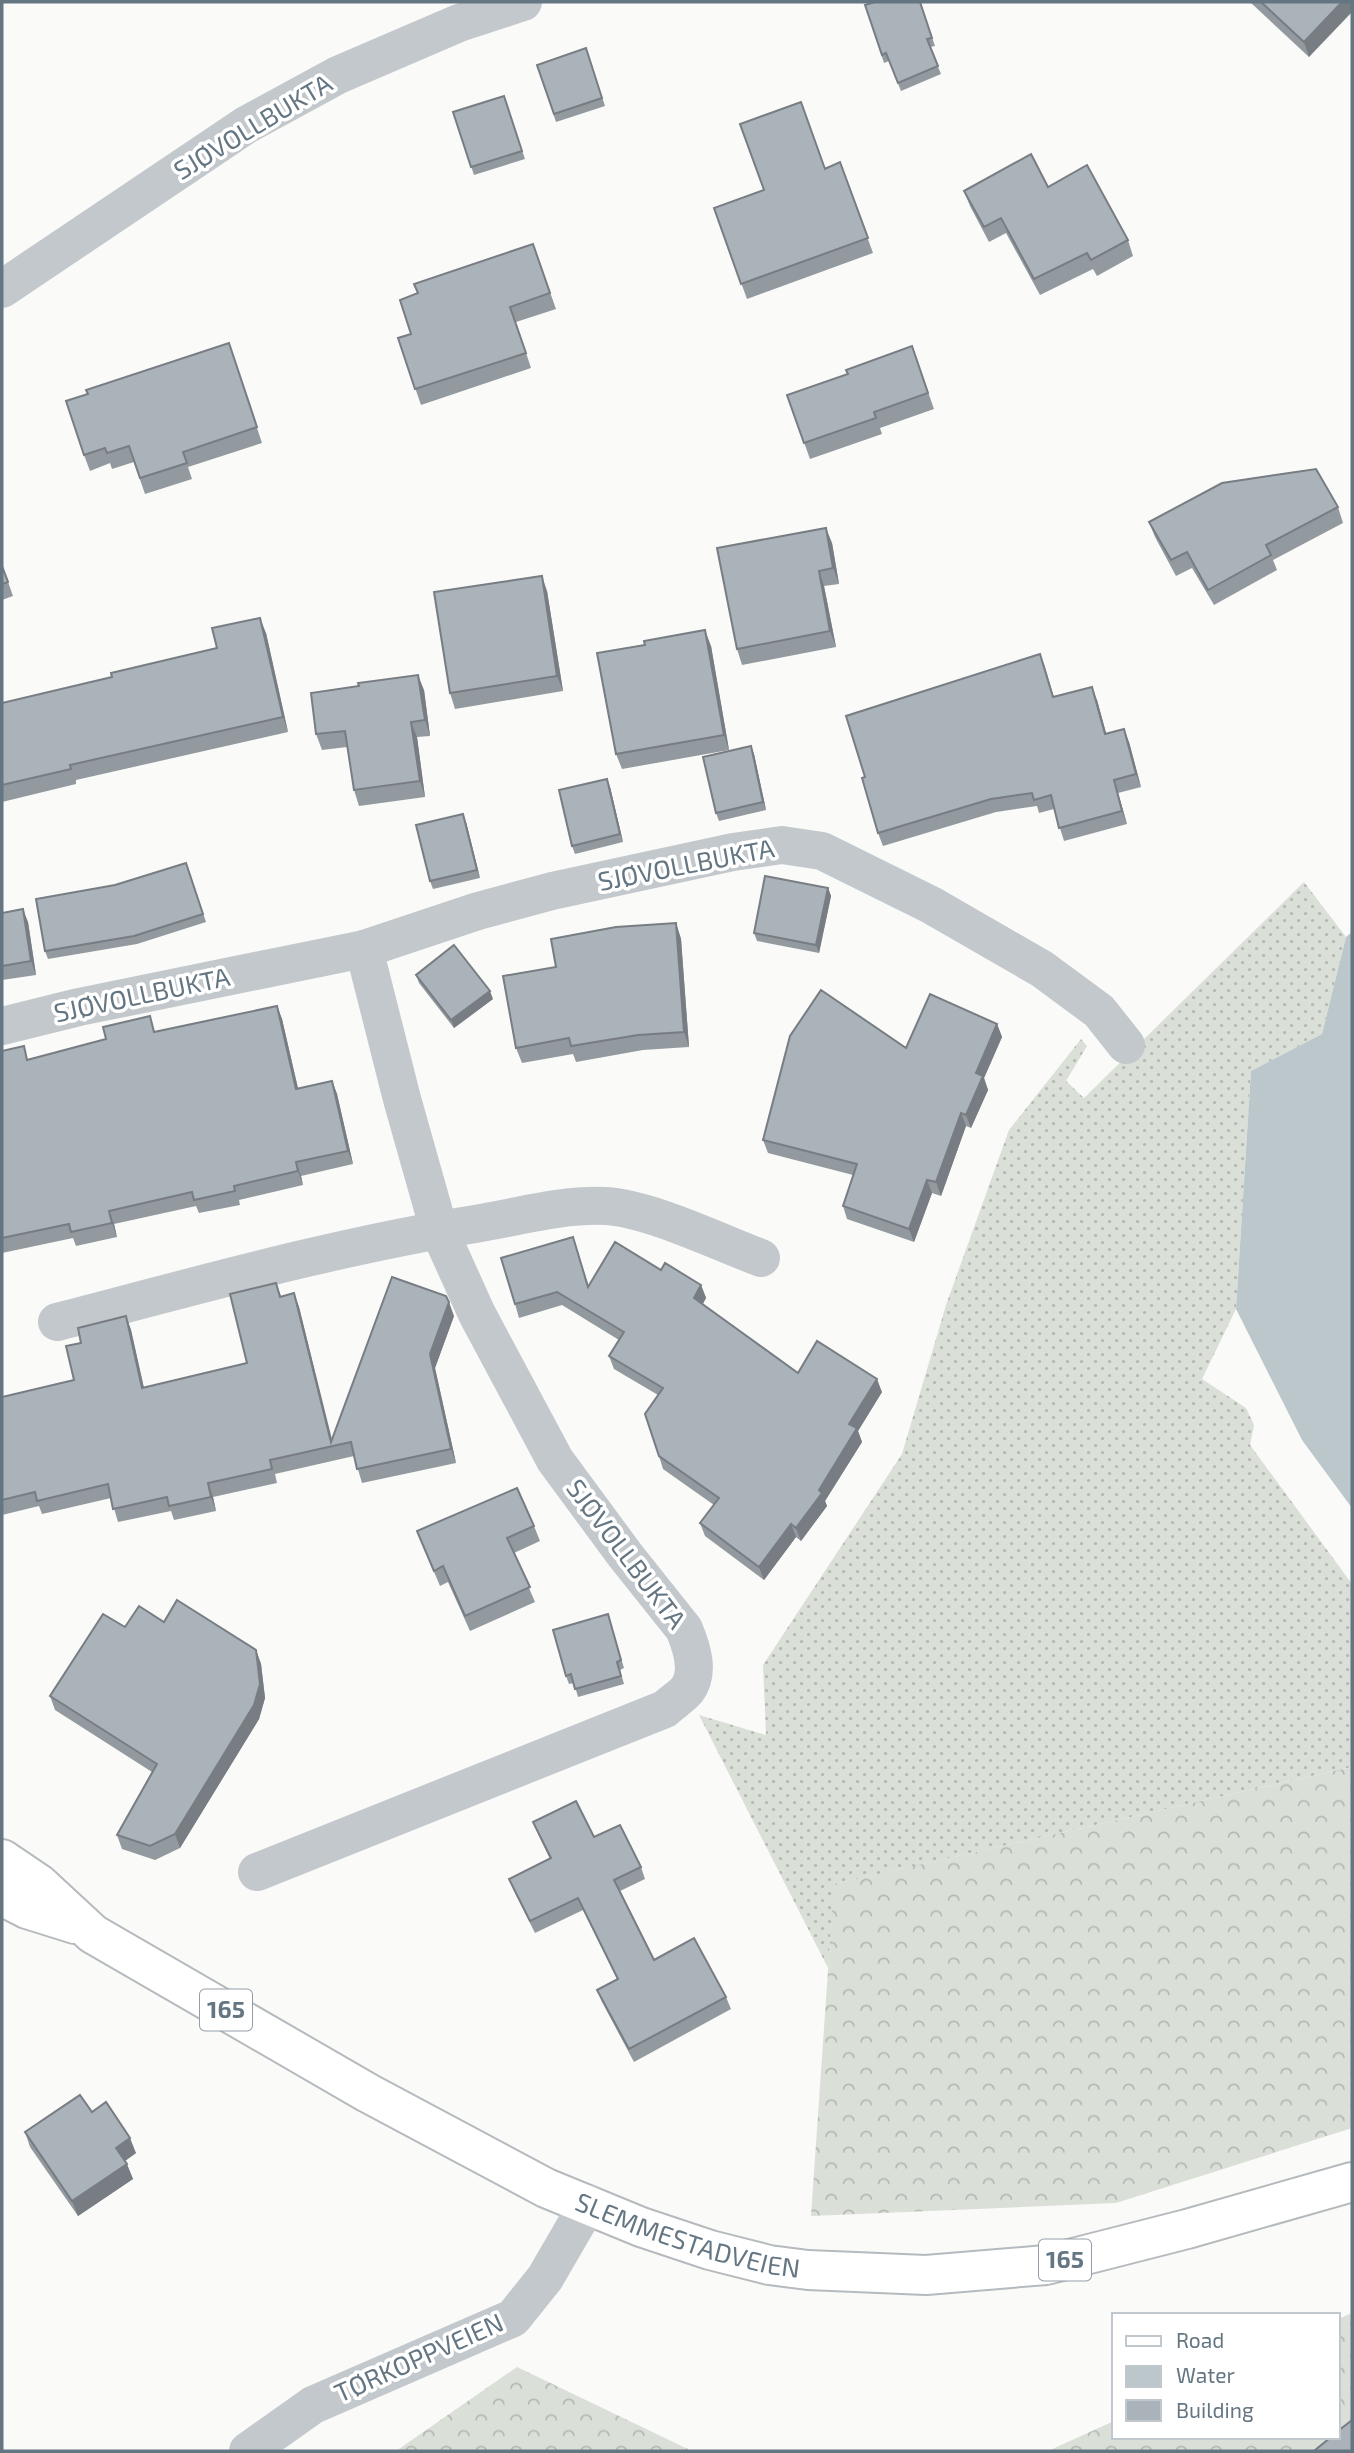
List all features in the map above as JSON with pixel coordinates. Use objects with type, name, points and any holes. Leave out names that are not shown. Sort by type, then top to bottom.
[{"type":"main road","name":"SLEMMESTADVEIEN","points":[[2,1859],[39,1884],[84,1927]]},
{"type":"main road","name":"SLEMMESTADVEIEN","points":[[2,1896],[27,1909],[84,1927],[368,2093],[546,2188],[641,2227],[699,2246],[769,2264],[808,2270],[926,2275],[1046,2264],[1187,2230],[1352,2182]]},
{"type":"street","name":"SJØVOLLBUKTA","points":[[2,289],[246,125],[338,75],[459,23],[523,2]]},
{"type":"street","name":"SJØVOLLBUKTA","points":[[2,1026],[79,1007],[364,949],[478,911],[552,891],[733,852],[782,845],[822,850],[877,877],[1042,969],[1099,1011],[1126,1045]]},
{"type":"street","name":"SJØVOLLBUKTA","points":[[257,1872],[665,1709],[687,1690],[695,1671],[690,1642],[684,1629],[555,1460],[477,1314],[439,1230],[364,949]]},
{"type":"street","points":[[57,1322],[364,1244],[568,1208],[605,1206],[639,1212],[761,1258]]},
{"type":"street","name":"TØRKOPPVEIEN","points":[[248,2451],[313,2405],[513,2318],[545,2278],[588,2204]]},
{"type":"green space","points":[[1304,882],[1346,937],[1322,1034],[1251,1071],[1236,1309],[1202,1379],[1246,1408],[1254,1425],[1250,1445],[1352,1584],[1352,1767],[835,1884],[828,1968],[699,1715],[766,1735],[763,1665],[902,1454],[946,1305],[1009,1130],[1081,1039],[1087,1046],[1066,1081],[1084,1098]]},
{"type":"green space","points":[[1352,1767],[1352,2128],[1116,2203],[811,2216],[834,1884]]},
{"type":"green space","points":[[1352,2313],[1352,2451],[1048,2451],[1112,2422],[1112,2439],[1340,2439],[1340,2318]]},
{"type":"green space","points":[[517,2367],[692,2451],[396,2451]]},
{"type":"water","points":[[1352,932],[1352,1508],[1302,1440],[1236,1309],[1251,1071],[1322,1034],[1346,937]]},
{"type":"building","points":[[875,2],[920,2],[932,38],[927,39],[938,66],[898,83],[886,53],[882,55],[865,5]]},
{"type":"building","points":[[1261,2],[1342,2],[1304,42]]},
{"type":"building","points":[[586,48],[602,98],[554,114],[537,65]]},
{"type":"building","points":[[504,96],[522,151],[471,167],[453,112]]},
{"type":"building","points":[[801,102],[825,169],[840,162],[868,238],[741,284],[714,208],[764,190],[740,124]]},
{"type":"building","points":[[1031,154],[1048,187],[1087,165],[1128,240],[1091,260],[1087,253],[1034,279],[1001,218],[984,227],[964,191]]},
{"type":"building","points":[[533,244],[550,293],[510,307],[526,353],[415,389],[398,338],[411,334],[400,300],[418,293],[414,284]]},
{"type":"building","points":[[229,343],[257,427],[183,452],[187,463],[140,478],[129,446],[107,453],[105,448],[84,455],[66,401],[88,394],[86,390]]},
{"type":"building","points":[[912,346],[928,393],[874,412],[876,418],[804,443],[787,395],[848,374],[846,370]]},
{"type":"building","points":[[1316,469],[1338,507],[1266,545],[1271,555],[1208,590],[1187,552],[1171,560],[1149,522],[1222,483]]},
{"type":"building","points":[[826,528],[833,568],[819,571],[830,631],[737,649],[717,548]]},
{"type":"building","points":[[2,566],[8,582],[2,584]]},
{"type":"building","points":[[542,576],[557,676],[450,693],[434,592]]},
{"type":"building","points":[[260,618],[283,717],[70,765],[71,769],[2,785],[2,703],[217,648],[212,628]]},
{"type":"building","points":[[705,630],[724,735],[616,754],[597,653],[645,645],[644,641]]},
{"type":"building","points":[[1040,654],[1053,697],[1092,687],[1105,734],[1124,729],[1136,774],[1114,780],[1122,811],[1059,828],[1051,795],[1034,800],[1032,793],[991,799],[878,833],[862,778],[865,777],[846,716]]},
{"type":"building","points":[[418,675],[425,720],[411,722],[420,781],[354,790],[345,731],[316,734],[311,693]]},
{"type":"building","points":[[751,746],[763,802],[716,813],[703,757]]},
{"type":"building","points":[[607,779],[620,834],[572,846],[559,790]]},
{"type":"building","points":[[463,814],[477,870],[430,881],[416,825]]},
{"type":"building","points":[[186,863],[203,914],[134,936],[45,951],[36,899],[115,885]]},
{"type":"building","points":[[765,876],[828,888],[816,945],[754,933]]},
{"type":"building","points":[[23,909],[31,961],[2,966],[2,913]]},
{"type":"building","points":[[676,923],[684,1032],[638,1035],[571,1046],[569,1038],[516,1048],[503,976],[556,967],[551,939],[616,927]]},
{"type":"building","points":[[454,945],[490,991],[451,1020],[416,975]]},
{"type":"building","points":[[821,990],[906,1048],[930,994],[997,1024],[976,1073],[983,1076],[966,1115],[961,1113],[936,1182],[927,1180],[909,1229],[843,1206],[857,1164],[763,1140],[790,1036]]},
{"type":"building","points":[[277,1006],[296,1089],[332,1081],[348,1151],[296,1162],[298,1171],[234,1186],[235,1191],[194,1200],[192,1192],[109,1211],[112,1223],[71,1232],[69,1224],[2,1238],[2,1051],[24,1046],[27,1060],[106,1039],[103,1027],[150,1016],[154,1032]]},
{"type":"building","points":[[573,1237],[588,1287],[615,1242],[661,1270],[665,1263],[701,1285],[694,1298],[798,1373],[817,1341],[877,1379],[849,1424],[857,1428],[819,1490],[822,1493],[796,1528],[791,1524],[759,1567],[700,1523],[719,1498],[659,1456],[645,1414],[663,1388],[609,1356],[624,1332],[557,1292],[515,1304],[501,1258]]},
{"type":"building","points":[[392,1277],[446,1296],[449,1302],[430,1354],[451,1449],[357,1469],[351,1442],[270,1460],[272,1469],[208,1483],[211,1497],[169,1506],[167,1497],[113,1509],[108,1484],[37,1501],[35,1492],[2,1500],[2,1397],[74,1380],[66,1346],[81,1343],[78,1328],[126,1316],[142,1388],[247,1363],[230,1294],[276,1283],[280,1297],[294,1293],[331,1442]]},
{"type":"building","points":[[517,1488],[534,1526],[507,1538],[530,1587],[465,1616],[443,1566],[434,1571],[417,1531]]},
{"type":"building","points":[[177,1600],[256,1650],[260,1684],[254,1705],[175,1834],[150,1846],[117,1835],[157,1764],[50,1696],[103,1614],[125,1627],[139,1606],[164,1622]]},
{"type":"building","points":[[608,1614],[621,1660],[617,1662],[621,1676],[575,1689],[571,1674],[566,1676],[553,1630]]},
{"type":"building","points":[[576,1801],[594,1837],[620,1825],[641,1867],[614,1880],[654,1960],[694,1938],[726,1997],[629,2049],[597,1990],[618,1979],[578,1898],[530,1921],[509,1879],[551,1858],[533,1822]]},
{"type":"building","points":[[80,2095],[92,2112],[106,2102],[130,2138],[116,2148],[127,2164],[72,2201],[25,2132]]},
{"type":"building","points":[[1352,2420],[1352,2451],[1314,2451],[1329,2439],[1340,2439],[1340,2429]]}]
